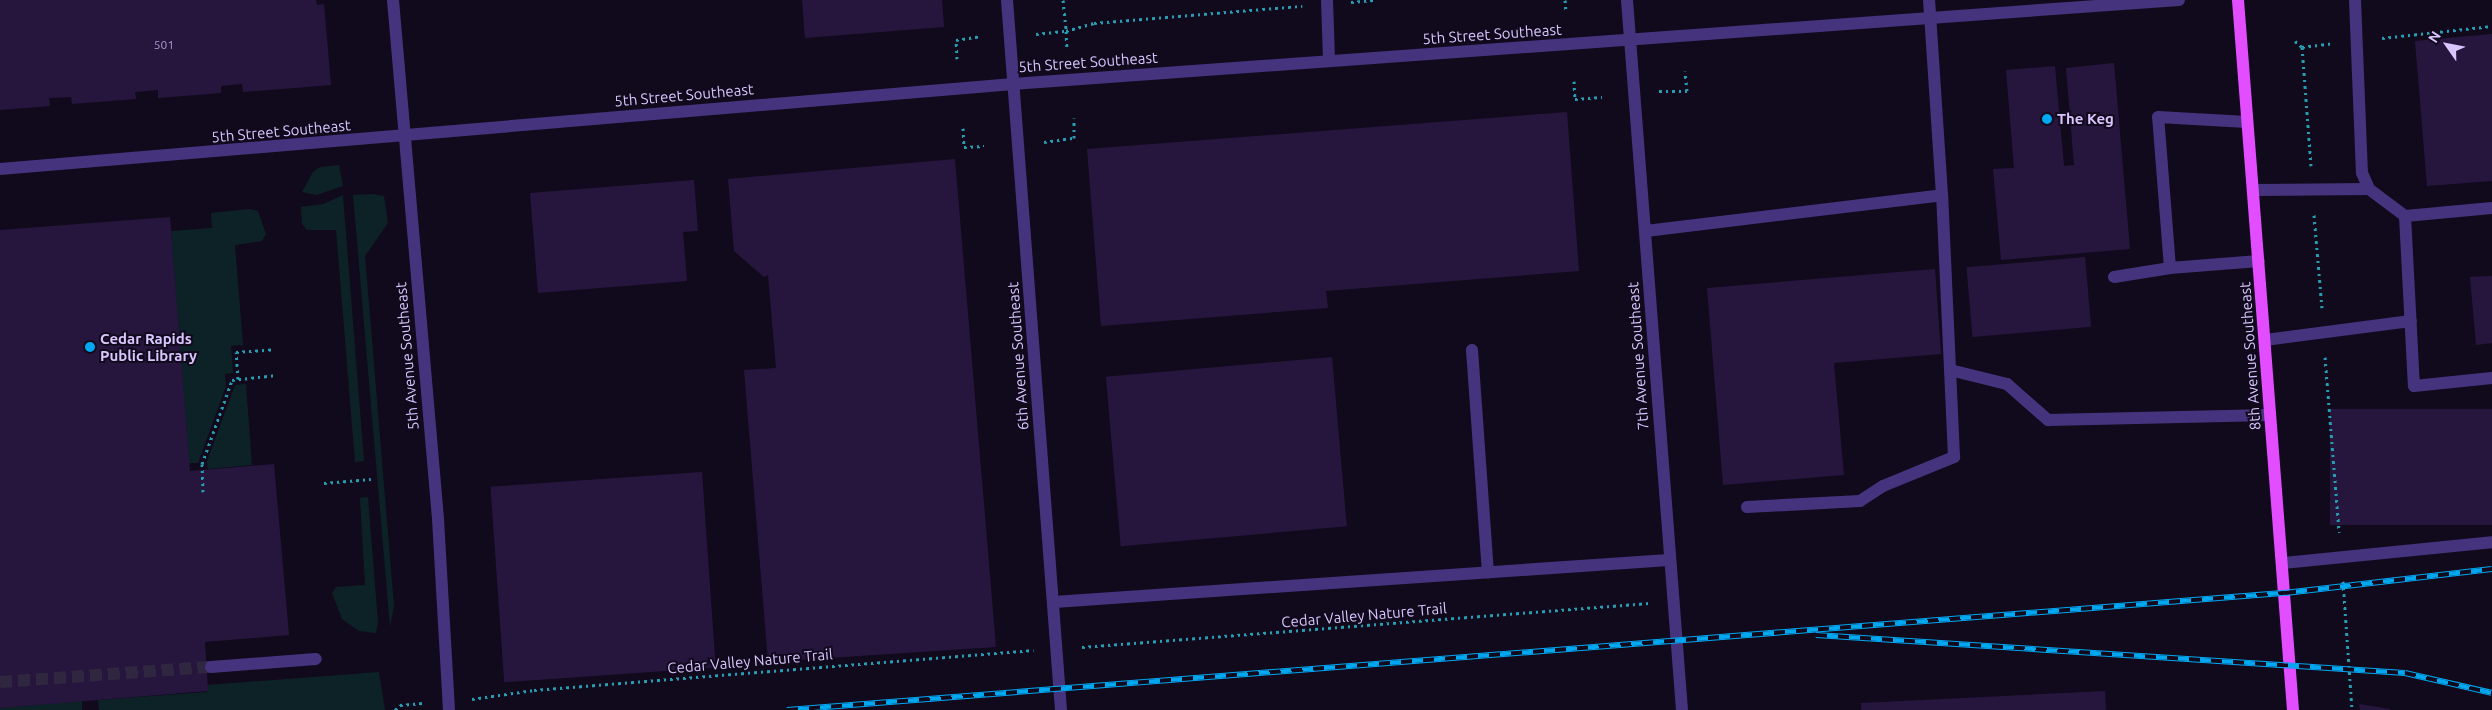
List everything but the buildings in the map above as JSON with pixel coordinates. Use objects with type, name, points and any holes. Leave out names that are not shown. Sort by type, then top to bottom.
[{"type":"main road","name":"8th Avenue Southeast","points":[[2238,0],[2294,710]]},
{"type":"street","name":"5th Avenue Southeast","points":[[393,0],[438,519],[449,710]]},
{"type":"street","name":"6th Avenue Southeast","points":[[1007,0],[1061,710]]},
{"type":"street","name":"7th Avenue Southeast","points":[[1627,0],[1682,710]]},
{"type":"street","points":[[1747,507],[1860,501],[1883,486],[1954,457],[1942,195],[1929,0]]},
{"type":"street","name":"5th Street Southeast","points":[[0,169],[1013,84],[2179,0]]},
{"type":"street","points":[[2355,0],[2362,173],[2369,189],[2405,216],[2492,208]]},
{"type":"street","points":[[1327,2],[1329,61]]},
{"type":"street","points":[[2170,268],[2158,117],[2247,122]]},
{"type":"street","points":[[2253,190],[2369,189]]},
{"type":"street","points":[[1646,231],[1942,195]]},
{"type":"street","points":[[2405,216],[2414,386],[2492,378]]},
{"type":"street","points":[[2114,277],[2170,268],[2259,261]]},
{"type":"street","points":[[2265,340],[2410,321]]},
{"type":"street","points":[[1472,350],[1488,572]]},
{"type":"street","points":[[1950,370],[2007,384],[2048,420],[2270,415]]},
{"type":"street","points":[[2282,563],[2492,542]]},
{"type":"street","points":[[1054,602],[1669,560]]},
{"type":"street","points":[[211,667],[316,659]]},
{"type":"path","points":[[1063,0],[1067,48]]},
{"type":"path","points":[[1036,34],[1066,31],[1094,23],[1327,2],[1374,0]]},
{"type":"path","points":[[1565,0],[1566,12]]},
{"type":"path","points":[[2295,42],[2302,47],[2492,26]]},
{"type":"path","points":[[957,58],[956,40],[982,36]]},
{"type":"path","points":[[2302,47],[2352,710]]},
{"type":"path","points":[[1659,91],[1687,91],[1685,71]]},
{"type":"path","points":[[1574,81],[1575,99],[1602,97]]},
{"type":"path","points":[[1044,142],[1074,138],[1074,118]]},
{"type":"path","points":[[963,128],[964,147],[984,146]]},
{"type":"path","points":[[238,379],[236,352],[275,349]]},
{"type":"path","points":[[203,492],[202,464],[232,380],[277,375]]},
{"type":"path","points":[[324,483],[370,478]]},
{"type":"path","name":"Cedar Valley Nature Trail","points":[[1082,647],[1647,603]]},
{"type":"path","name":"Cedar Valley Nature Trail","points":[[469,699],[551,688],[1033,650]]},
{"type":"path","points":[[395,710],[400,705],[421,704]]},
{"type":"green space","points":[[339,165],[343,186],[316,195],[302,192],[313,172],[320,167]]},
{"type":"green space","points":[[372,194],[384,196],[388,223],[365,256],[394,606],[390,627],[353,195]]},
{"type":"green space","points":[[343,195],[364,461],[355,462],[336,230],[307,230],[302,224],[301,207],[323,204]]},
{"type":"green space","points":[[249,209],[258,211],[266,234],[262,241],[235,245],[243,345],[231,346],[233,373],[225,374],[226,386],[198,463],[189,463],[171,231],[212,228],[211,213]]},
{"type":"green space","points":[[246,384],[252,465],[208,469],[207,461],[235,385]]},
{"type":"green space","points":[[368,497],[378,622],[376,633],[359,631],[342,619],[332,593],[336,587],[365,585],[360,498]]},
{"type":"green space","points":[[379,672],[385,710],[99,710],[98,700],[207,692],[207,685]]},
{"type":"green space","points":[[82,701],[82,710],[0,710],[0,708]]},
{"type":"tunnel","points":[[0,682],[211,667]]},
{"type":"railway","points":[[787,710],[2285,593],[2492,569]]},
{"type":"railway","points":[[1816,635],[2405,673],[2492,693]]},
{"type":"place","name":"The Keg","points":[[2047,119]]},
{"type":"place","name":"Cedar Rapids Public Library","points":[[90,347]]}]
